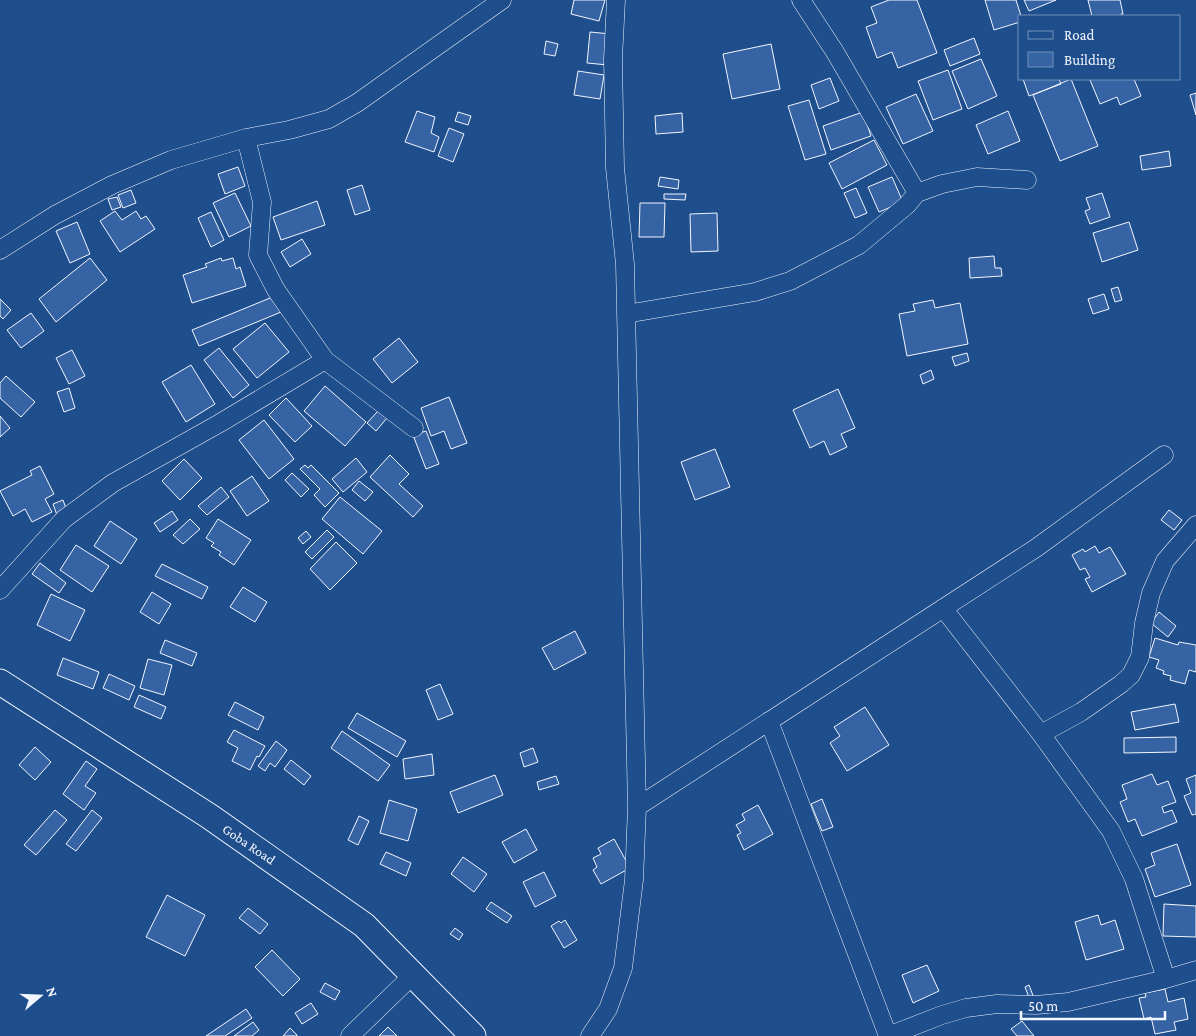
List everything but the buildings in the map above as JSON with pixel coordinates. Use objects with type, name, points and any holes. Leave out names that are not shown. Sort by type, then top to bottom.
[{"type":"main road","name":"Goba Road","points":[[0,682],[209,816],[364,925],[473,1036]]},
{"type":"street","points":[[0,250],[55,215],[112,185],[187,154],[329,119],[357,103],[502,0]]},
{"type":"street","points":[[590,1036],[608,1009],[623,968],[634,880],[637,806],[626,314],[624,264],[614,168],[612,59],[616,0]]},
{"type":"street","points":[[801,0],[835,52],[917,193]]},
{"type":"street","points":[[246,138],[262,202],[258,255],[276,290],[325,360],[414,428]]},
{"type":"street","points":[[626,314],[755,292],[790,281],[859,245],[907,205],[917,193],[942,184],[977,178],[1027,180]]},
{"type":"street","points":[[0,590],[64,519],[113,483],[220,423],[325,360]]},
{"type":"street","points":[[637,806],[1036,548],[1164,455]]},
{"type":"street","points":[[1041,734],[1081,712],[1131,676],[1140,657],[1144,623],[1151,593],[1165,562],[1196,525]]},
{"type":"street","points":[[943,608],[1041,734],[1111,831],[1134,879],[1166,979]]},
{"type":"street","points":[[769,721],[888,1036],[942,1015],[966,1008],[997,1004],[1036,1005],[1068,1002],[1196,970]]},
{"type":"street","points":[[350,1036],[413,975]]}]
